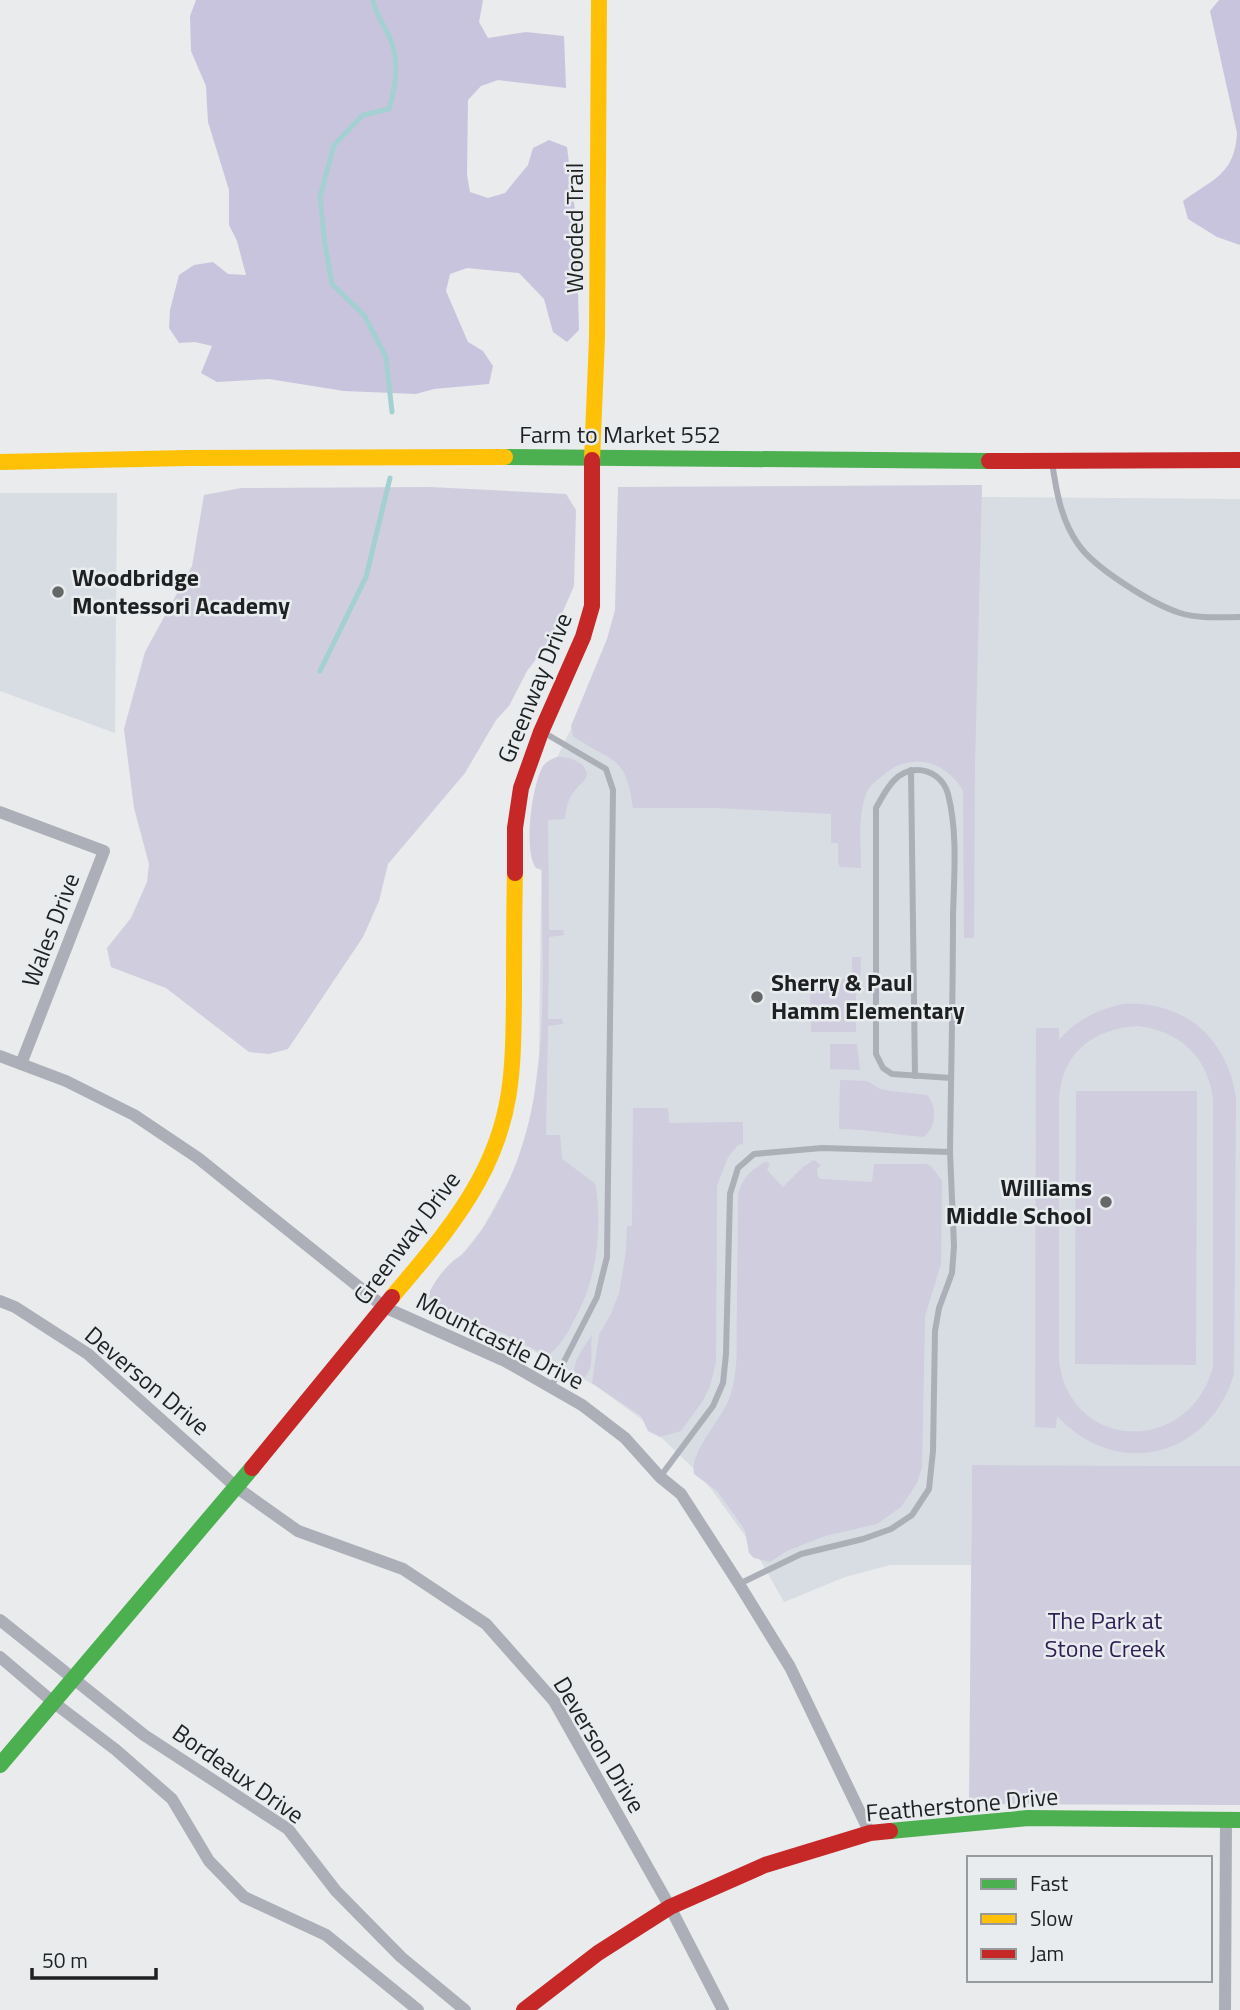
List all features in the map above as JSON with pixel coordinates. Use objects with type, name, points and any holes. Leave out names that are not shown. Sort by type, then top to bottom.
[{"type":"street","name":"Wooded Trail","points":[[593,457],[597,338],[599,0]]},
{"type":"street","name":"Farm to Market 552","points":[[0,462],[187,458],[593,457],[936,461],[1240,460]]},
{"type":"street","name":"Greenway Drive","points":[[0,1765],[236,1487],[442,1237],[467,1203],[489,1164],[502,1128],[513,1073],[516,811],[522,779],[584,638],[592,610],[593,457]]},
{"type":"street","name":"Wales Drive","points":[[0,811],[104,851],[22,1064]]},
{"type":"street","name":"Mountcastle Drive","points":[[0,1056],[66,1081],[134,1115],[188,1151],[384,1307],[505,1361],[582,1405],[625,1438],[660,1477],[681,1494],[739,1584],[790,1667],[870,1833]]},
{"type":"street","name":"Deverson Drive","points":[[0,1301],[15,1307],[88,1354],[236,1487],[298,1531],[403,1569],[486,1624],[554,1701],[670,1908],[723,2010]]},
{"type":"street","name":"Bordeaux Drive","points":[[0,1620],[144,1735],[288,1829],[336,1891],[401,1957],[465,2010]]},
{"type":"street","points":[[0,1657],[52,1702],[116,1750],[172,1800],[209,1861],[244,1897],[326,1935],[418,2010]]},
{"type":"street","name":"Featherstone Drive","points":[[524,2010],[598,1953],[670,1908],[765,1865],[870,1833],[1028,1818],[1233,1820]]},
{"type":"street","points":[[1225,2010],[1233,1820]]},
{"type":"lane","points":[[1051,460],[1065,520],[1078,545],[1097,564],[1126,585],[1180,613],[1201,617],[1240,617]]},
{"type":"lane","points":[[541,731],[606,769],[614,790],[607,1257],[597,1297],[551,1387]]},
{"type":"lane","points":[[911,770],[915,1076]]},
{"type":"lane","points":[[739,1584],[801,1553],[863,1539],[891,1529],[912,1514],[929,1489],[933,1451],[935,1331],[939,1308],[952,1273],[954,1247],[950,1152],[951,1078],[954,841],[947,792],[942,781],[927,770],[911,770],[889,783],[876,808],[876,1054],[883,1068],[892,1074],[951,1078]]},
{"type":"lane","points":[[660,1477],[713,1406],[723,1383],[730,1194],[738,1168],[754,1154],[822,1148],[950,1152]]},
{"type":"shaded area","points":[[196,0],[483,0],[479,22],[488,38],[526,32],[564,36],[566,88],[498,80],[481,86],[468,100],[467,175],[470,192],[488,198],[505,193],[528,165],[533,148],[549,140],[567,147],[576,219],[579,330],[567,342],[553,332],[544,299],[519,273],[467,268],[450,274],[446,291],[468,342],[483,351],[493,366],[489,384],[434,389],[416,394],[344,391],[269,379],[217,382],[201,373],[212,346],[195,342],[179,343],[169,328],[170,310],[179,275],[194,265],[213,262],[228,274],[246,275],[237,241],[229,225],[229,190],[208,122],[206,86],[191,51],[190,16]]},
{"type":"shaded area","points":[[1219,0],[1240,0],[1240,245],[1217,237],[1188,219],[1183,201],[1213,181],[1227,167],[1235,147],[1237,133],[1210,11]]},
{"type":"shaded area","name":"Woodbridge Montessori Academy","points":[[0,493],[117,493],[115,733],[0,691]]},
{"type":"shaded area","name":"Sherry & Paul Hamm Elementary","points":[[620,499],[1240,499],[1240,1466],[972,1465],[971,1565],[890,1565],[845,1577],[784,1602],[751,1544],[712,1490],[644,1421],[596,1386],[534,1351],[426,1299],[483,1228],[515,1169],[532,1114],[539,1055],[542,824],[552,768],[583,704],[615,622]]},
{"type":"green space","points":[[982,485],[974,938],[964,938],[963,791],[947,772],[937,766],[926,762],[903,764],[892,769],[871,786],[862,810],[861,868],[840,867],[838,843],[831,843],[831,814],[717,808],[633,808],[630,790],[621,768],[607,756],[573,736],[571,726],[607,639],[615,610],[618,487]]},
{"type":"green space","points":[[430,487],[566,494],[576,510],[574,586],[550,641],[527,671],[509,706],[496,720],[465,773],[388,864],[379,901],[363,937],[288,1049],[269,1054],[249,1052],[166,988],[111,967],[107,948],[131,918],[147,882],[149,864],[134,808],[124,729],[145,652],[192,566],[204,495],[241,488]]},
{"type":"green space","points":[[557,757],[576,761],[583,766],[587,774],[569,800],[565,819],[548,820],[549,930],[563,930],[564,935],[549,937],[548,1019],[562,1019],[563,1024],[548,1026],[546,1135],[560,1135],[562,1159],[596,1186],[598,1239],[588,1290],[568,1332],[547,1356],[503,1333],[435,1305],[430,1291],[446,1268],[471,1245],[496,1206],[520,1152],[531,1113],[541,1033],[543,951],[542,870],[536,868],[532,860],[530,818],[539,775],[545,764]]},
{"type":"green space","points":[[852,957],[861,957],[860,984],[856,987],[856,1032],[811,1032],[810,980],[852,979]]},
{"type":"green space","points":[[1144,1004],[1165,1008],[1199,1027],[1223,1057],[1236,1098],[1234,1374],[1222,1402],[1204,1425],[1183,1441],[1159,1450],[1133,1453],[1107,1449],[1081,1436],[1057,1416],[1056,1428],[1035,1427],[1036,1028],[1059,1028],[1059,1040],[1080,1021],[1113,1006]],"holes":[[[1138,1026],[1179,1040],[1198,1059],[1210,1084],[1213,1099],[1213,1367],[1200,1396],[1180,1416],[1157,1428],[1131,1431],[1106,1426],[1084,1413],[1068,1391],[1059,1361],[1059,1101],[1066,1069],[1073,1057],[1093,1038],[1121,1028]]]},
{"type":"green space","points":[[830,1044],[857,1044],[860,1070],[830,1069]]},
{"type":"green space","points":[[840,1080],[867,1081],[880,1089],[927,1095],[934,1111],[931,1128],[924,1137],[839,1129]]},
{"type":"green space","points":[[1076,1091],[1197,1091],[1196,1365],[1075,1364]]},
{"type":"green space","points":[[633,1108],[668,1108],[669,1123],[743,1122],[743,1144],[738,1145],[728,1157],[717,1186],[716,1362],[710,1386],[681,1431],[660,1437],[648,1431],[641,1416],[592,1383],[599,1335],[619,1293],[627,1226],[632,1226]]},
{"type":"green space","points":[[814,1160],[821,1165],[817,1169],[821,1179],[872,1182],[874,1164],[926,1164],[931,1166],[942,1181],[941,1264],[925,1316],[922,1467],[917,1483],[901,1507],[877,1524],[825,1536],[787,1551],[770,1562],[754,1558],[749,1553],[742,1526],[717,1491],[694,1474],[694,1464],[702,1444],[727,1403],[734,1383],[737,1353],[738,1194],[749,1174],[766,1161],[770,1164],[767,1170],[783,1187]]},
{"type":"green space","points":[[592,1335],[590,1369],[583,1379],[576,1382],[576,1363]]},
{"type":"green space","name":"The Park at Stone Creek","points":[[972,1465],[1240,1466],[1240,1805],[969,1804]]},
{"type":"waterway","points":[[373,0],[395,55],[396,78],[389,109],[363,115],[334,145],[320,197],[332,284],[364,315],[386,357],[392,412]]},
{"type":"waterway","points":[[320,671],[366,577],[390,478]]},
{"type":"traffic: fast","points":[[505,457],[989,461]]},
{"type":"traffic: fast","points":[[0,1765],[252,1468]]},
{"type":"traffic: fast","points":[[890,1831],[1028,1818],[1240,1820]]},
{"type":"traffic: slow","points":[[592,460],[597,338],[599,0]]},
{"type":"traffic: slow","points":[[0,462],[187,458],[505,457]]},
{"type":"traffic: slow","points":[[392,1297],[459,1212],[478,1182],[499,1135],[512,1069],[515,873]]},
{"type":"traffic: jam","points":[[515,873],[515,828],[521,788],[541,732],[583,637],[592,606],[592,460]]},
{"type":"traffic: jam","points":[[989,461],[1240,460]]},
{"type":"traffic: jam","points":[[252,1468],[392,1297]]},
{"type":"traffic: jam","points":[[524,2010],[598,1953],[670,1907],[765,1865],[870,1833],[890,1831]]},
{"type":"place","name":"Woodbridge Montessori Academy","points":[[58,592]]},
{"type":"place","name":"Sherry & Paul Hamm Elementary","points":[[757,997]]},
{"type":"place","name":"Williams Middle School","points":[[1106,1202]]}]
